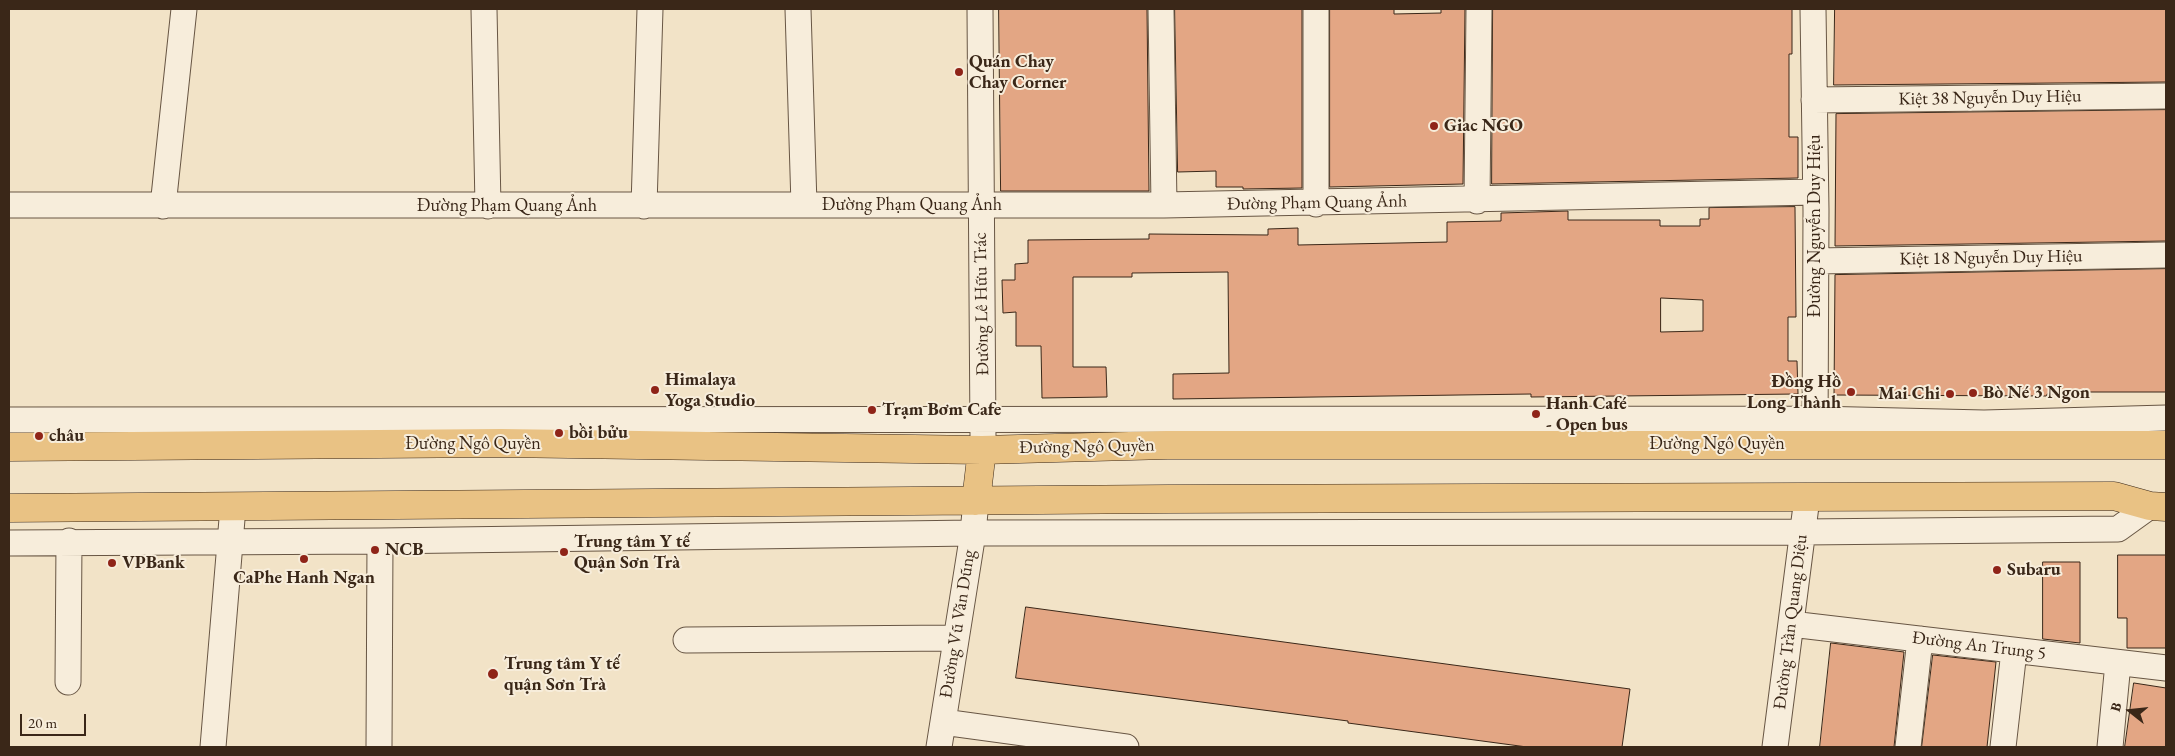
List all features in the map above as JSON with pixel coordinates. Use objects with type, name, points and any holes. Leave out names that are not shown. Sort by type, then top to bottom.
[{"type":"highway","name":"Đường Ngô Quyền","points":[[9,447],[501,443],[982,450],[1815,432],[2166,445]]},
{"type":"highway","points":[[976,501],[982,450]]},
{"type":"highway","points":[[9,508],[2114,496],[2158,506]]},
{"type":"street","points":[[163,206],[184,9]]},
{"type":"street","points":[[484,9],[488,206]]},
{"type":"street","points":[[644,206],[650,9]]},
{"type":"street","points":[[798,9],[804,206]]},
{"type":"street","name":"Đường Lê Hữu Trác","points":[[980,9],[980,205],[984,419],[982,450]]},
{"type":"street","points":[[1161,9],[1164,205]]},
{"type":"street","points":[[1316,9],[1316,204]]},
{"type":"street","points":[[1477,201],[1479,9]]},
{"type":"street","name":"Đường Nguyễn Duy Hiệu","points":[[1812,9],[1816,262],[1815,432]]},
{"type":"street","name":"Kiệt 38 Nguyễn Duy Hiệu","points":[[1814,100],[2166,96]]},
{"type":"street","name":"Đường Phạm Quang Ảnh","points":[[9,205],[804,206],[1316,204],[1815,192]]},
{"type":"street","name":"Kiệt 18 Nguyễn Duy Hiệu","points":[[1816,262],[2166,255]]},
{"type":"street","name":"Đường Ngô Quyền","points":[[9,420],[984,419],[1815,432],[1984,422],[2166,418]]},
{"type":"street","name":"Đường Trần Quang Diệu","points":[[1775,747],[1807,498]]},
{"type":"street","name":"Đường Vũ Văn Dũng","points":[[938,747],[973,533],[976,501]]},
{"type":"street","points":[[9,543],[69,541],[380,541],[973,533],[1802,532],[2118,529],[2158,506]]},
{"type":"street","points":[[213,747],[233,507]]},
{"type":"street","points":[[68,682],[69,541]]},
{"type":"street","points":[[379,747],[380,541]]},
{"type":"street","name":"Đường An Trung 5","points":[[1791,624],[2166,668]]},
{"type":"street","points":[[686,640],[955,638]]},
{"type":"street","points":[[1908,747],[1920,639]]},
{"type":"street","points":[[2003,747],[2014,651]]},
{"type":"street","points":[[2110,747],[2118,662]]},
{"type":"street","points":[[943,722],[1119,747]]},
{"type":"building","points":[[999,9],[1147,9],[1149,191],[1001,191]]},
{"type":"building","points":[[1175,9],[1302,9],[1302,188],[1243,189],[1243,187],[1216,187],[1216,171],[1178,172]]},
{"type":"building","points":[[1330,9],[1394,9],[1394,14],[1441,13],[1441,9],[1465,9],[1463,184],[1330,187]]},
{"type":"building","points":[[1493,9],[1792,9],[1792,54],[1789,54],[1789,137],[1798,137],[1798,178],[1492,184]]},
{"type":"building","points":[[1835,9],[2166,9],[2166,82],[1834,85]]},
{"type":"building","points":[[2166,110],[2166,241],[1835,246],[1836,114]]},
{"type":"building","points":[[1795,207],[1796,317],[1788,317],[1788,361],[1797,361],[1798,394],[1531,397],[1531,394],[1173,399],[1173,374],[1229,373],[1228,272],[1132,273],[1132,277],[1073,277],[1073,367],[1106,367],[1107,397],[1042,398],[1041,346],[1016,346],[1016,312],[1003,313],[1002,280],[1015,280],[1015,264],[1028,263],[1028,240],[1149,239],[1149,234],[1268,235],[1268,229],[1298,228],[1298,245],[1447,242],[1447,222],[1501,221],[1501,213],[1568,211],[1568,220],[1660,220],[1660,226],[1700,226],[1700,219],[1709,219],[1709,208]],"holes":[[[1661,298],[1703,300],[1703,331],[1661,332]]]},
{"type":"building","points":[[2166,269],[2166,392],[2087,392],[2087,394],[2047,394],[2047,396],[1834,395],[1835,275]]},
{"type":"building","points":[[2118,555],[2166,555],[2166,648],[2127,648],[2127,618],[2118,618]]},
{"type":"building","points":[[2043,562],[2080,562],[2080,643],[2043,639]]},
{"type":"building","points":[[1026,607],[1630,689],[1622,747],[1527,747],[1348,723],[1348,721],[1016,678]]},
{"type":"building","points":[[1831,643],[1904,652],[1894,747],[1820,747]]},
{"type":"building","points":[[1933,655],[1996,662],[1987,747],[1922,747]]},
{"type":"building","points":[[2134,683],[2166,688],[2166,747],[2125,747]]},
{"type":"place","name":"Quán Chay Chay Corner","points":[[959,72]]},
{"type":"place","name":"Giac NGO","points":[[1434,126]]},
{"type":"place","name":"Himalaya Yoga Studio","points":[[655,390]]},
{"type":"place","name":"Đồng Hồ Long Thành","points":[[1851,392]]},
{"type":"place","name":"Bò Né 3 Ngon","points":[[1973,393]]},
{"type":"place","name":"Mai Chi","points":[[1950,394]]},
{"type":"place","name":"Trạm Bơm Cafe","points":[[872,410]]},
{"type":"place","name":"Hanh Café - Open bus","points":[[1536,414]]},
{"type":"place","name":"bồi bửu","points":[[559,433]]},
{"type":"place","name":"châu","points":[[39,436]]},
{"type":"place","name":"NCB","points":[[375,550]]},
{"type":"place","name":"Trung tâm Y tế Quận Sơn Trà","points":[[564,552]]},
{"type":"place","name":"CaPhe Hanh Ngan","points":[[304,559]]},
{"type":"place","name":"VPBank","points":[[112,563]]},
{"type":"place","name":"Subaru","points":[[1997,570]]},
{"type":"place","name":"Trung tâm Y tế quận Sơn Trà","points":[[493,674]]}]
